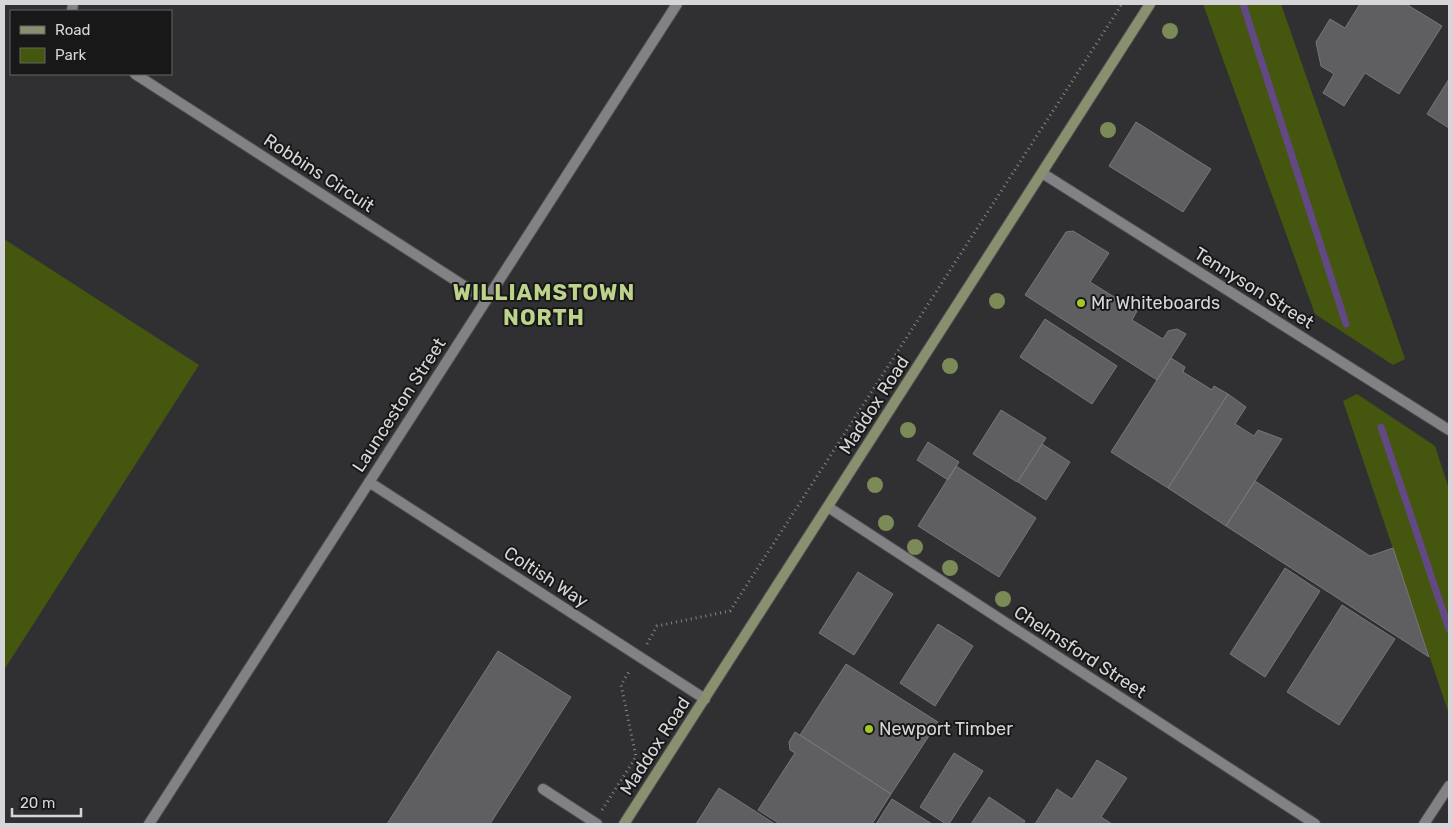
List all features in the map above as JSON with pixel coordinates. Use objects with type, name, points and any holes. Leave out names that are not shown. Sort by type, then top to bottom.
[{"type":"street","name":"Launceston Street","points":[[149,824],[677,4]]},
{"type":"street","name":"Maddox Road","points":[[624,824],[1150,4]]},
{"type":"street","name":"Robbins Circuit","points":[[137,75],[486,300]]},
{"type":"street","name":"Tennyson Street","points":[[1042,173],[1449,430]]},
{"type":"street","name":"Coltish Way","points":[[369,482],[705,699]]},
{"type":"street","name":"Chelmsford Street","points":[[828,507],[1315,824]]},
{"type":"street","points":[[1424,824],[1449,786]]},
{"type":"street","points":[[543,789],[596,823]]},
{"type":"path","points":[[596,823],[636,757],[621,684],[658,626],[730,611],[1122,4]]},
{"type":"green space","points":[[1203,4],[1281,4],[1405,359],[1393,365],[1315,314]]},
{"type":"green space","points":[[4,239],[199,365],[4,670]]},
{"type":"green space","points":[[1357,394],[1435,446],[1449,489],[1449,714],[1343,401]]},
{"type":"building","points":[[1360,4],[1406,4],[1442,26],[1399,94],[1365,73],[1344,106],[1323,93],[1334,74],[1321,66],[1316,42],[1330,19],[1345,28]]},
{"type":"building","points":[[1449,79],[1449,128],[1427,114]]},
{"type":"building","points":[[1136,122],[1211,169],[1183,212],[1109,166]]},
{"type":"building","name":"Mr Whiteboards","points":[[1073,231],[1109,253],[1090,282],[1137,311],[1132,320],[1163,339],[1168,331],[1177,329],[1186,334],[1157,380],[1025,295],[1066,232]]},
{"type":"building","points":[[1045,319],[1117,366],[1092,404],[1020,357]]},
{"type":"building","points":[[1171,358],[1185,367],[1183,372],[1212,390],[1214,386],[1228,394],[1168,488],[1111,452]]},
{"type":"building","points":[[1228,394],[1246,407],[1235,424],[1254,436],[1258,430],[1282,439],[1226,526],[1168,488]]},
{"type":"building","points":[[1001,410],[1046,438],[1017,482],[973,454]]},
{"type":"building","points":[[928,442],[959,462],[948,480],[917,460]]},
{"type":"building","points":[[1042,444],[1070,462],[1046,500],[1018,482]]},
{"type":"building","points":[[956,466],[1036,518],[999,577],[918,526]]},
{"type":"building","points":[[1255,481],[1370,556],[1393,548],[1429,657],[1226,526]]},
{"type":"building","points":[[1285,568],[1320,591],[1265,677],[1230,654]]},
{"type":"building","points":[[858,572],[893,594],[854,655],[819,633]]},
{"type":"building","points":[[1342,605],[1395,639],[1339,725],[1287,692]]},
{"type":"building","points":[[938,624],[973,646],[935,706],[900,683]]},
{"type":"building","points":[[498,651],[571,697],[490,824],[387,824]]},
{"type":"building","name":"Newport Timber","points":[[846,664],[938,722],[891,794],[800,735]]},
{"type":"building","points":[[795,732],[891,794],[872,824],[780,824],[758,810],[795,753],[790,750],[789,742]]},
{"type":"building","points":[[954,753],[983,771],[949,824],[946,824],[920,807]]},
{"type":"building","points":[[1097,760],[1127,778],[1101,817],[1112,824],[1035,824],[1057,789],[1072,799]]},
{"type":"building","points":[[719,788],[775,824],[696,824]]},
{"type":"building","points":[[989,797],[1025,821],[1023,824],[971,824]]},
{"type":"building","points":[[892,799],[932,824],[876,824]]},
{"type":"waterway","points":[[1243,4],[1346,324]]},
{"type":"waterway","points":[[1381,427],[1449,629]]},
{"type":"place","name":"Mr Whiteboards","points":[[1081,303]]},
{"type":"place","name":"Newport Timber","points":[[869,729]]},
{"type":"district","name":"WILLIAMSTOWN NORTH","points":[[544,304]]}]
